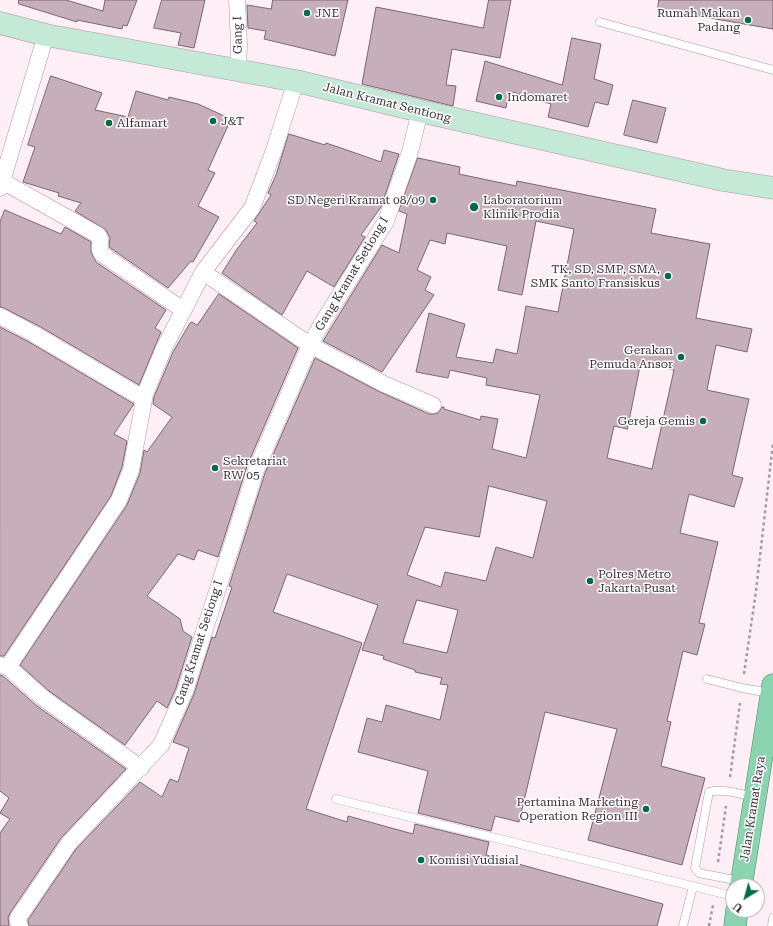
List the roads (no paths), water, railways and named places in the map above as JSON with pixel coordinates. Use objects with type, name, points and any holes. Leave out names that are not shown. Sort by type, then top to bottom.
[{"type":"main road","name":"Jalan Kramat Raya","points":[[740,878],[772,689]]},
{"type":"street","name":"Gang I","points":[[237,0],[238,70]]},
{"type":"street","name":"Jalan Kramat Sentiong","points":[[0,23],[46,34],[296,80],[420,111],[723,180],[773,188]]},
{"type":"street","points":[[46,34],[1,184],[98,235],[101,241],[99,249],[102,254],[183,310]]},
{"type":"street","points":[[141,768],[43,698],[4,666],[119,500],[131,470],[145,394],[164,348],[203,272],[252,208],[273,153],[296,80]]},
{"type":"street","name":"Gang Kramat Setiong I","points":[[20,926],[18,918],[69,843],[161,745],[185,691],[256,470],[310,344],[386,221],[410,152],[420,111]]},
{"type":"street","name":"Gang Kramat Setiong I","points":[[203,272],[310,344],[384,384],[433,405]]},
{"type":"street","points":[[0,316],[34,334],[139,396],[145,394]]},
{"type":"lane","points":[[600,22],[773,70]]},
{"type":"lane","points":[[707,679],[742,688],[772,689]]},
{"type":"lane","points":[[725,883],[699,873],[695,868],[709,792],[715,790],[728,791],[754,797]]},
{"type":"lane","points":[[336,799],[693,886],[725,887]]},
{"type":"lane","points":[[683,926],[693,886]]},
{"type":"lane","points":[[772,926],[773,918]]},
{"type":"place","name":"JNE","points":[[307,13]]},
{"type":"place","name":"Rumah Makan Padang","points":[[748,20]]},
{"type":"place","name":"Indomaret","points":[[499,97]]},
{"type":"place","name":"J&T","points":[[213,121]]},
{"type":"place","name":"Alfamart","points":[[109,123]]},
{"type":"place","name":"SD Negeri Kramat 08/09","points":[[433,200]]},
{"type":"place","name":"Laboratorium Klinik Prodia","points":[[474,207]]},
{"type":"place","name":"TK, SD, SMP, SMA, SMK Santo Fransiskus","points":[[668,276]]},
{"type":"place","name":"Gerakan Pemuda Ansor","points":[[681,357]]},
{"type":"place","name":"Gereja Gemis","points":[[703,421]]},
{"type":"place","name":"Sekretariat RW 05","points":[[215,468]]},
{"type":"place","name":"Polres Metro Jakarta Pusat","points":[[590,581]]},
{"type":"place","name":"Pertamina Marketing Operation Region III","points":[[646,809]]},
{"type":"place","name":"Komisi Yudisial","points":[[421,860]]}]
